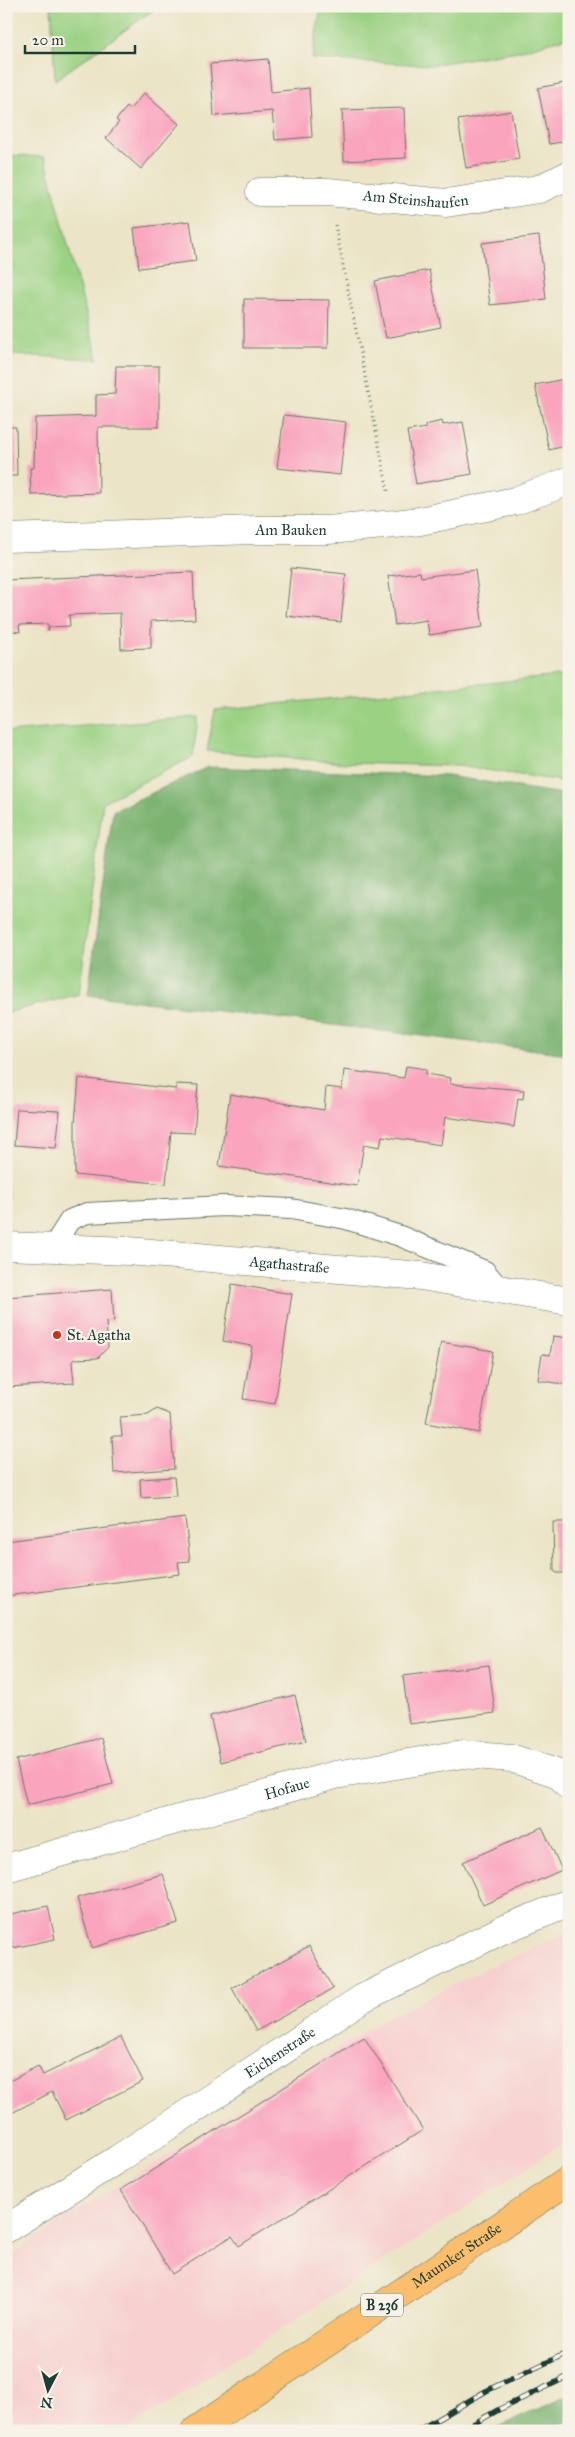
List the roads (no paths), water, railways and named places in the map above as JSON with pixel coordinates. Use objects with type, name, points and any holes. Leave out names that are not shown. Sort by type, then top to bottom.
[{"type":"main road","name":"Maumker Straße","points":[[195,2431],[569,2180]]},
{"type":"street","name":"Am Steinshaufen","points":[[260,192],[328,192],[446,203],[539,189],[569,175]]},
{"type":"street","name":"Am Bauken","points":[[6,538],[255,530],[328,530],[395,524],[420,521],[515,502],[569,481]]},
{"type":"street","name":"Agathastraße","points":[[6,1246],[128,1251],[421,1276],[569,1301]]},
{"type":"street","name":"Hofaue","points":[[6,1868],[335,1775],[463,1754],[512,1758],[559,1774],[569,1786]]},
{"type":"street","name":"Eichenstraße","points":[[6,2229],[118,2159],[363,1998],[502,1930],[569,1903]]},
{"type":"lane","points":[[52,1248],[70,1220],[86,1213],[224,1206],[291,1209],[346,1219],[458,1258],[486,1271],[500,1290]]},
{"type":"railway","points":[[417,2431],[486,2391],[569,2352]]},
{"type":"railway","points":[[461,2431],[498,2410],[569,2376]]},
{"type":"place","name":"St. Agatha","points":[[57,1335]]}]
